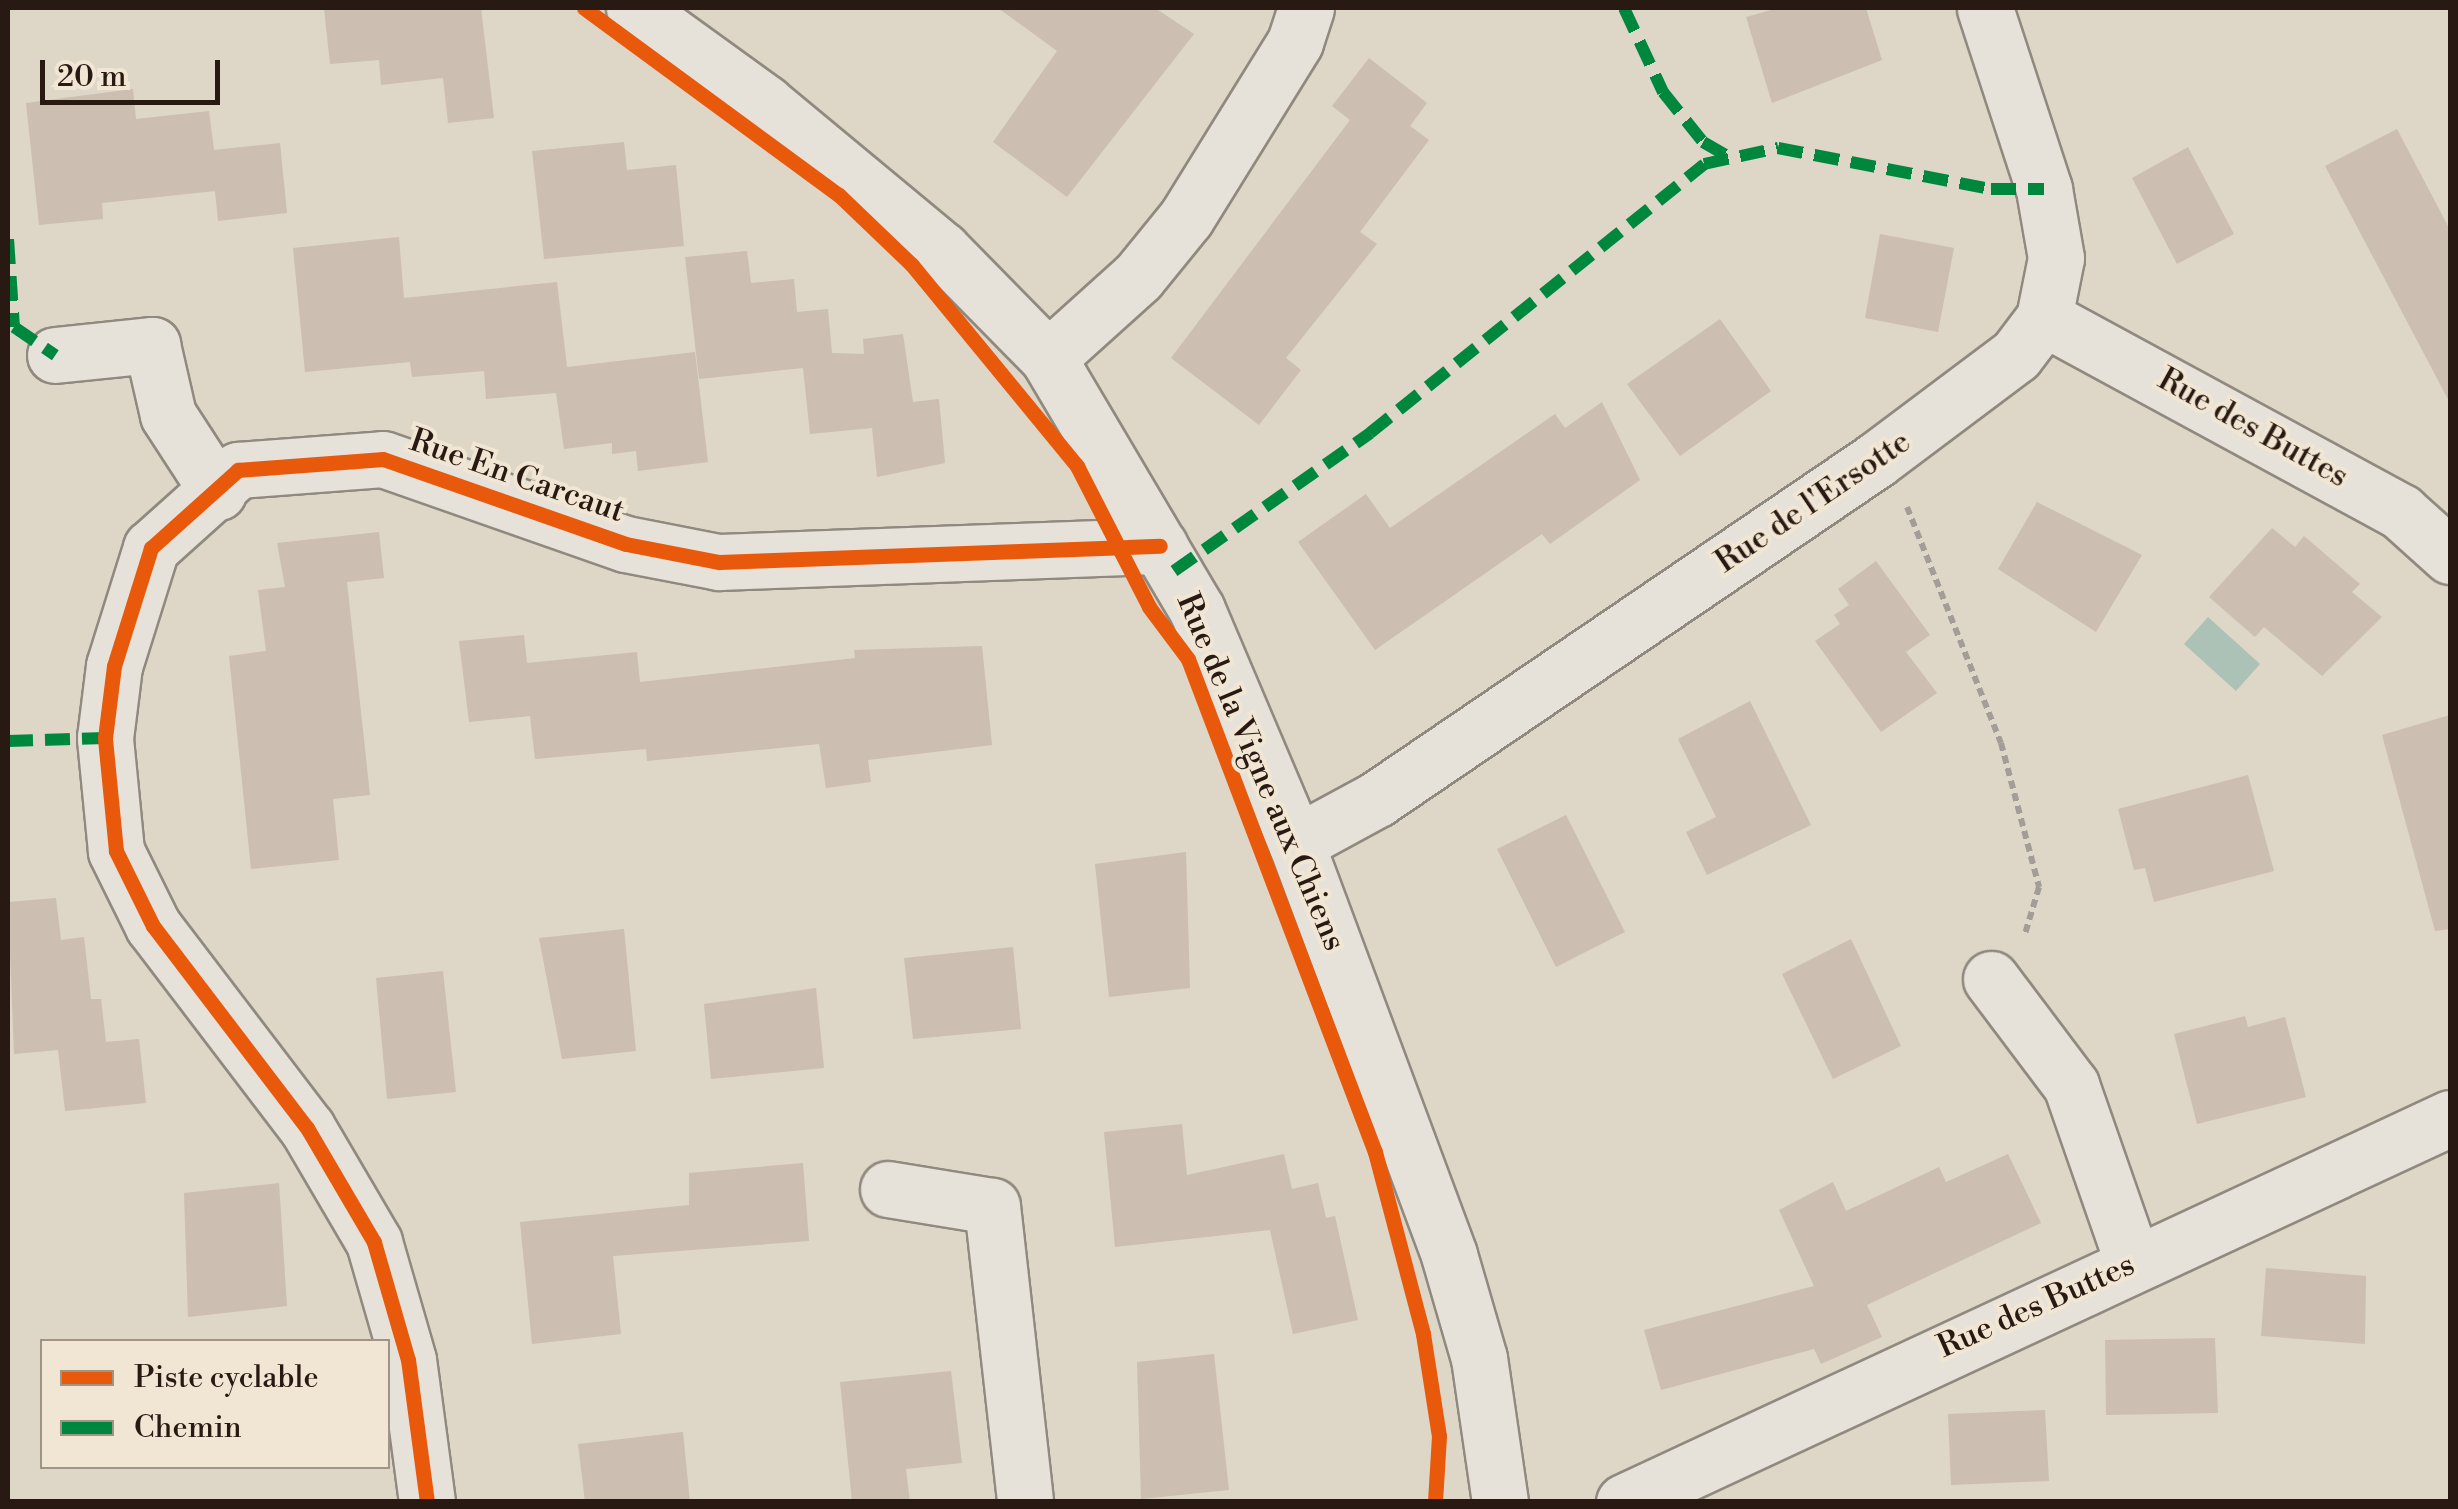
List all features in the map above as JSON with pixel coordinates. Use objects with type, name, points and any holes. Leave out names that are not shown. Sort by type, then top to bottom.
[{"type":"street","name":"Rue de la Vigne aux Chiens","points":[[634,8],[765,103],[942,250],[1048,358],[1160,546],[1197,610],[1296,843],[1450,1255],[1479,1358],[1500,1502]]},
{"type":"street","points":[[1048,358],[1138,277],[1186,218],[1295,42],[1306,8]]},
{"type":"street","points":[[1985,8],[2044,189],[2056,258],[2044,318]]},
{"type":"street","name":"Rue de l'Ersotte","points":[[1296,843],[1377,799],[1876,460],[1989,380],[2044,318]]},
{"type":"street","name":"Rue des Buttes","points":[[2044,318],[2401,512],[2450,556]]},
{"type":"street","points":[[55,356],[152,346],[168,415],[218,492]]},
{"type":"street","name":"Rue En Carcaut","points":[[427,1502],[408,1360],[374,1242],[286,1097],[153,926],[116,852],[105,738],[114,666],[150,548],[218,492],[238,470],[383,459],[626,544],[719,562],[1160,546]]},
{"type":"street","points":[[1991,979],[2071,1084],[2133,1262]]},
{"type":"street","name":"Rue des Buttes","points":[[1624,1502],[2133,1262],[2450,1118]]},
{"type":"street","points":[[888,1189],[992,1206],[1025,1502]]},
{"type":"path","points":[[1876,460],[1922,531],[1978,672],[2039,887],[2023,939],[1991,979]]},
{"type":"shaded area","points":[[2208,617],[2260,664],[2236,691],[2184,644]]},
{"type":"building","points":[[324,8],[481,8],[494,118],[448,123],[443,78],[381,85],[379,60],[330,64]]},
{"type":"building","points":[[998,8],[1155,8],[1194,34],[1067,197],[993,142],[1057,51]]},
{"type":"building","points":[[1778,8],[1866,8],[1882,60],[1772,103],[1746,17]]},
{"type":"building","points":[[1369,58],[1427,103],[1410,126],[1429,140],[1360,232],[1377,244],[1286,358],[1301,370],[1259,425],[1171,358],[1350,120],[1332,106]]},
{"type":"building","points":[[133,89],[136,119],[209,111],[214,150],[280,143],[287,213],[218,221],[215,191],[102,203],[103,219],[39,225],[26,103]]},
{"type":"building","points":[[2397,129],[2450,230],[2450,403],[2325,166]]},
{"type":"building","points":[[624,142],[627,170],[676,165],[684,246],[544,259],[532,151]]},
{"type":"building","points":[[2188,147],[2234,234],[2177,264],[2132,178]]},
{"type":"building","points":[[1880,234],[1954,248],[1938,332],[1865,318]]},
{"type":"building","points":[[399,237],[404,298],[557,282],[567,367],[695,352],[708,462],[638,471],[636,451],[612,454],[612,443],[564,449],[556,393],[486,399],[484,371],[412,377],[410,362],[305,372],[293,248]]},
{"type":"building","points":[[747,251],[751,283],[794,279],[797,312],[828,309],[832,353],[864,354],[863,339],[903,334],[913,402],[939,399],[945,463],[877,477],[872,428],[810,434],[803,368],[699,379],[685,257]]},
{"type":"building","points":[[1720,319],[1771,391],[1680,456],[1627,384]]},
{"type":"building","points":[[1602,402],[1640,480],[1550,544],[1542,534],[1375,650],[1298,542],[1366,494],[1390,528],[1555,414],[1565,428]]},
{"type":"building","points":[[2037,502],[2142,555],[2096,632],[1998,569]]},
{"type":"building","points":[[2272,528],[2295,547],[2304,536],[2360,584],[2352,592],[2382,617],[2322,676],[2264,627],[2255,637],[2209,597]]},
{"type":"building","points":[[379,532],[384,578],[347,582],[370,795],[333,799],[339,860],[251,869],[229,656],[266,651],[258,590],[285,587],[277,543]]},
{"type":"building","points":[[1876,561],[1930,635],[1906,652],[1937,693],[1881,732],[1815,641],[1840,624],[1834,615],[1849,605],[1838,589]]},
{"type":"building","points":[[524,635],[527,663],[637,652],[640,682],[855,658],[854,650],[982,646],[992,745],[868,760],[871,782],[826,788],[819,744],[647,761],[646,749],[535,759],[530,716],[469,722],[459,641]]},
{"type":"building","points":[[1750,701],[1811,825],[1707,875],[1686,832],[1716,817],[1678,739]]},
{"type":"building","points":[[2450,715],[2450,929],[2435,931],[2382,735]]},
{"type":"building","points":[[2248,775],[2274,871],[2154,902],[2145,868],[2134,870],[2118,809]]},
{"type":"building","points":[[1566,815],[1625,932],[1556,967],[1497,849]]},
{"type":"building","points":[[1186,852],[1190,988],[1109,997],[1095,864]]},
{"type":"building","points":[[56,898],[61,940],[84,937],[91,999],[101,999],[106,1042],[139,1039],[146,1103],[65,1111],[58,1050],[14,1054],[8,902]]},
{"type":"building","points":[[624,929],[636,1051],[562,1059],[539,938]]},
{"type":"building","points":[[1851,939],[1901,1046],[1833,1079],[1782,974]]},
{"type":"building","points":[[1013,947],[1021,1029],[913,1039],[904,958]]},
{"type":"building","points":[[443,971],[456,1092],[387,1099],[376,978]]},
{"type":"building","points":[[816,988],[824,1068],[711,1079],[704,1004]]},
{"type":"building","points":[[2245,1016],[2248,1027],[2285,1017],[2306,1097],[2197,1124],[2174,1034]]},
{"type":"building","points":[[1182,1124],[1187,1175],[1284,1154],[1292,1189],[1318,1183],[1326,1218],[1335,1216],[1358,1320],[1293,1334],[1270,1230],[1115,1247],[1104,1132]]},
{"type":"building","points":[[2008,1154],[2041,1223],[1867,1305],[1882,1337],[1821,1364],[1814,1349],[1661,1390],[1644,1330],[1814,1286],[1779,1210],[1833,1182],[1846,1211],[1939,1167],[1946,1182]]},
{"type":"building","points":[[803,1163],[809,1241],[613,1256],[621,1334],[532,1344],[520,1222],[689,1205],[689,1173]]},
{"type":"building","points":[[279,1183],[287,1306],[188,1317],[184,1193]]},
{"type":"building","points":[[2266,1268],[2366,1276],[2365,1344],[2261,1336]]},
{"type":"building","points":[[2215,1338],[2218,1413],[2106,1415],[2105,1340]]},
{"type":"building","points":[[1214,1354],[1229,1490],[1141,1499],[1137,1362]]},
{"type":"building","points":[[951,1371],[962,1463],[906,1469],[910,1502],[852,1502],[840,1382]]},
{"type":"building","points":[[2045,1410],[2049,1481],[1951,1485],[1948,1414]]},
{"type":"building","points":[[683,1432],[690,1502],[585,1502],[578,1444]]},
{"type":"marked path","points":[[1624,8],[1663,92],[1703,142],[1731,158]]},
{"type":"marked path","points":[[1174,571],[1370,433],[1704,164],[1778,148],[1991,189],[2044,189]]},
{"type":"marked path","points":[[8,239],[14,327],[55,355]]},
{"type":"marked path","points":[[8,741],[105,738]]},
{"type":"cycle path","points":[[584,8],[839,195],[912,265],[1077,466],[1149,607],[1188,659],[1375,1152],[1423,1334],[1439,1436],[1435,1502]]},
{"type":"cycle path","points":[[427,1502],[408,1360],[374,1242],[307,1128],[153,926],[116,851],[105,738],[114,666],[151,548],[238,470],[383,459],[626,544],[719,562],[1160,546]]}]
